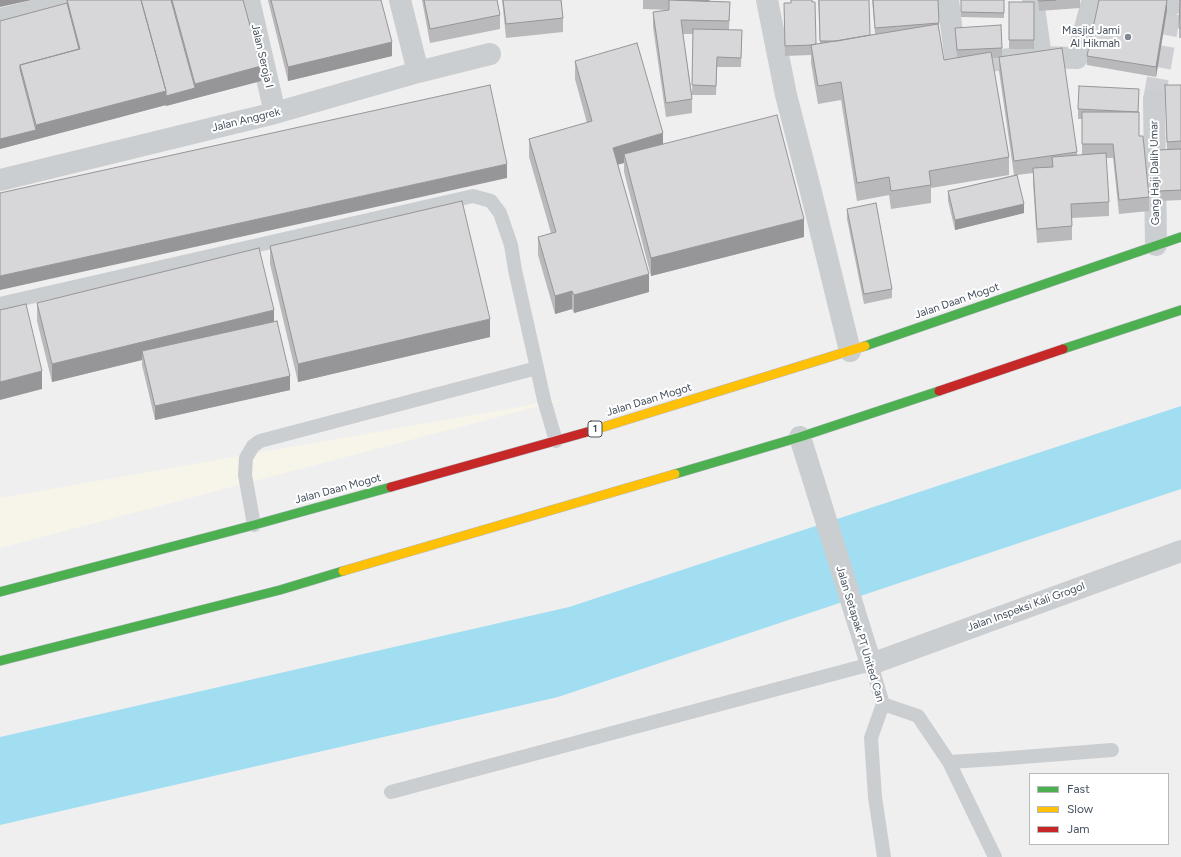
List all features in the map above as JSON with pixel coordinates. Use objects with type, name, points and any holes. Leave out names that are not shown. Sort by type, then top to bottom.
[{"type":"highway","name":"Jalan Daan Mogot","points":[[0,592],[254,525],[556,441],[850,351],[1181,237]]},
{"type":"highway","points":[[0,660],[280,590],[803,447],[1181,310]]},
{"type":"street","points":[[0,19],[81,0]]},
{"type":"street","name":"Jalan Seroja I","points":[[249,0],[275,113]]},
{"type":"street","points":[[400,0],[418,72]]},
{"type":"street","points":[[948,0],[956,63],[1041,57],[1077,58],[1092,2],[1117,0]]},
{"type":"street","points":[[1033,0],[1041,57]]},
{"type":"street","points":[[791,3],[768,4],[786,95],[850,351]]},
{"type":"street","name":"Jalan Anggrek","points":[[0,180],[275,113],[418,72],[490,54]]},
{"type":"street","name":"Gang Haji Dalih Umar","points":[[1154,100],[1156,246]]},
{"type":"street","name":"Jalan Setapak PT United Can","points":[[803,447],[869,659]]},
{"type":"street","name":"Jalan Inspeksi Kali Grogol","points":[[869,659],[1181,551]]},
{"type":"lane","points":[[0,304],[473,196],[491,201],[500,213],[511,245],[515,270],[544,400],[556,441]]},
{"type":"lane","points":[[254,525],[245,475],[246,458],[253,446],[260,441],[537,368]]},
{"type":"lane","points":[[391,792],[869,659]]},
{"type":"lane","name":"Jalan Setapak PT United Can","points":[[869,659],[883,704],[870,738],[874,797],[884,857]]},
{"type":"lane","points":[[883,704],[918,716],[949,762],[995,857]]},
{"type":"lane","points":[[949,762],[1112,750]]},
{"type":"shaded area","points":[[570,398],[0,548],[0,498]]},
{"type":"water","points":[[1181,406],[1181,489],[558,697],[0,825],[0,737],[569,607]]},
{"type":"building","points":[[67,0],[141,0],[166,91],[36,125],[20,65],[80,49]]},
{"type":"building","points":[[141,0],[171,0],[195,88],[166,96],[166,91]]},
{"type":"building","points":[[172,0],[243,0],[261,66],[195,84]]},
{"type":"building","points":[[271,0],[381,0],[392,42],[288,67]]},
{"type":"building","points":[[424,0],[497,0],[500,15],[430,29]]},
{"type":"building","points":[[503,0],[561,0],[563,18],[506,24]]},
{"type":"building","points":[[669,0],[730,2],[729,21],[681,20],[692,99],[666,103],[653,12],[669,10]]},
{"type":"building","points":[[678,0],[709,0],[709,1]]},
{"type":"building","points":[[791,0],[812,0],[812,2],[815,2],[816,44],[785,46],[784,3],[791,3]]},
{"type":"building","points":[[819,0],[869,0],[870,35],[837,41],[820,41]]},
{"type":"building","points":[[873,0],[938,0],[939,23],[875,28]]},
{"type":"building","points":[[961,0],[1004,0],[1004,13],[961,12]]},
{"type":"building","name":"Masjid Jami Al Hikmah","points":[[1099,0],[1167,0],[1156,67],[1087,56]]},
{"type":"building","points":[[1180,0],[1181,28],[1179,28]]},
{"type":"building","points":[[1009,2],[1034,2],[1034,40],[1009,40]]},
{"type":"building","points":[[67,3],[79,49],[20,65],[36,130],[0,139],[0,21]]},
{"type":"building","points":[[938,24],[944,60],[991,52],[1009,157],[929,171],[931,185],[891,191],[889,177],[857,183],[841,82],[818,86],[811,45]]},
{"type":"building","points":[[1001,25],[1002,48],[957,50],[955,28]]},
{"type":"building","points":[[693,29],[742,30],[741,58],[717,57],[716,86],[692,85]]},
{"type":"building","points":[[637,43],[663,133],[613,148],[649,274],[574,295],[572,291],[555,296],[538,237],[556,232],[529,139],[592,121],[575,61]]},
{"type":"building","points":[[1062,48],[1077,152],[1014,161],[999,57]]},
{"type":"building","points":[[490,85],[507,164],[0,276],[0,193]]},
{"type":"building","points":[[1165,85],[1181,85],[1181,141],[1167,142]]},
{"type":"building","points":[[1079,86],[1139,89],[1138,112],[1078,109]]},
{"type":"building","points":[[1082,112],[1139,112],[1139,136],[1143,136],[1149,197],[1119,200],[1113,144],[1082,144]]},
{"type":"building","points":[[777,115],[804,219],[651,258],[624,154]]},
{"type":"building","points":[[1181,149],[1181,190],[1160,191],[1157,150]]},
{"type":"building","points":[[1106,153],[1109,202],[1071,204],[1072,226],[1037,229],[1033,168],[1053,167],[1052,157]]},
{"type":"building","points":[[1017,175],[1024,204],[955,220],[948,191]]},
{"type":"building","points":[[462,201],[490,319],[298,364],[270,246]]},
{"type":"building","points":[[876,203],[892,289],[864,294],[847,209]]},
{"type":"building","points":[[259,248],[274,310],[52,364],[37,303]]},
{"type":"building","points":[[26,304],[42,371],[0,382],[0,310]]},
{"type":"building","points":[[277,321],[290,376],[155,406],[142,351]]},
{"type":"tunnel","points":[[1154,100],[1171,5]]},
{"type":"traffic: fast","points":[[865,346],[1181,237]]},
{"type":"traffic: fast","points":[[1063,349],[1181,310]]},
{"type":"traffic: fast","points":[[675,474],[800,437],[939,391]]},
{"type":"traffic: fast","points":[[0,592],[391,487]]},
{"type":"traffic: fast","points":[[0,661],[280,590],[343,571]]},
{"type":"traffic: slow","points":[[587,432],[865,346]]},
{"type":"traffic: slow","points":[[343,571],[675,474]]},
{"type":"traffic: jam","points":[[939,391],[1063,349]]},
{"type":"traffic: jam","points":[[391,487],[587,432]]},
{"type":"place","name":"Masjid Jami Al Hikmah","points":[[1128,37]]}]
